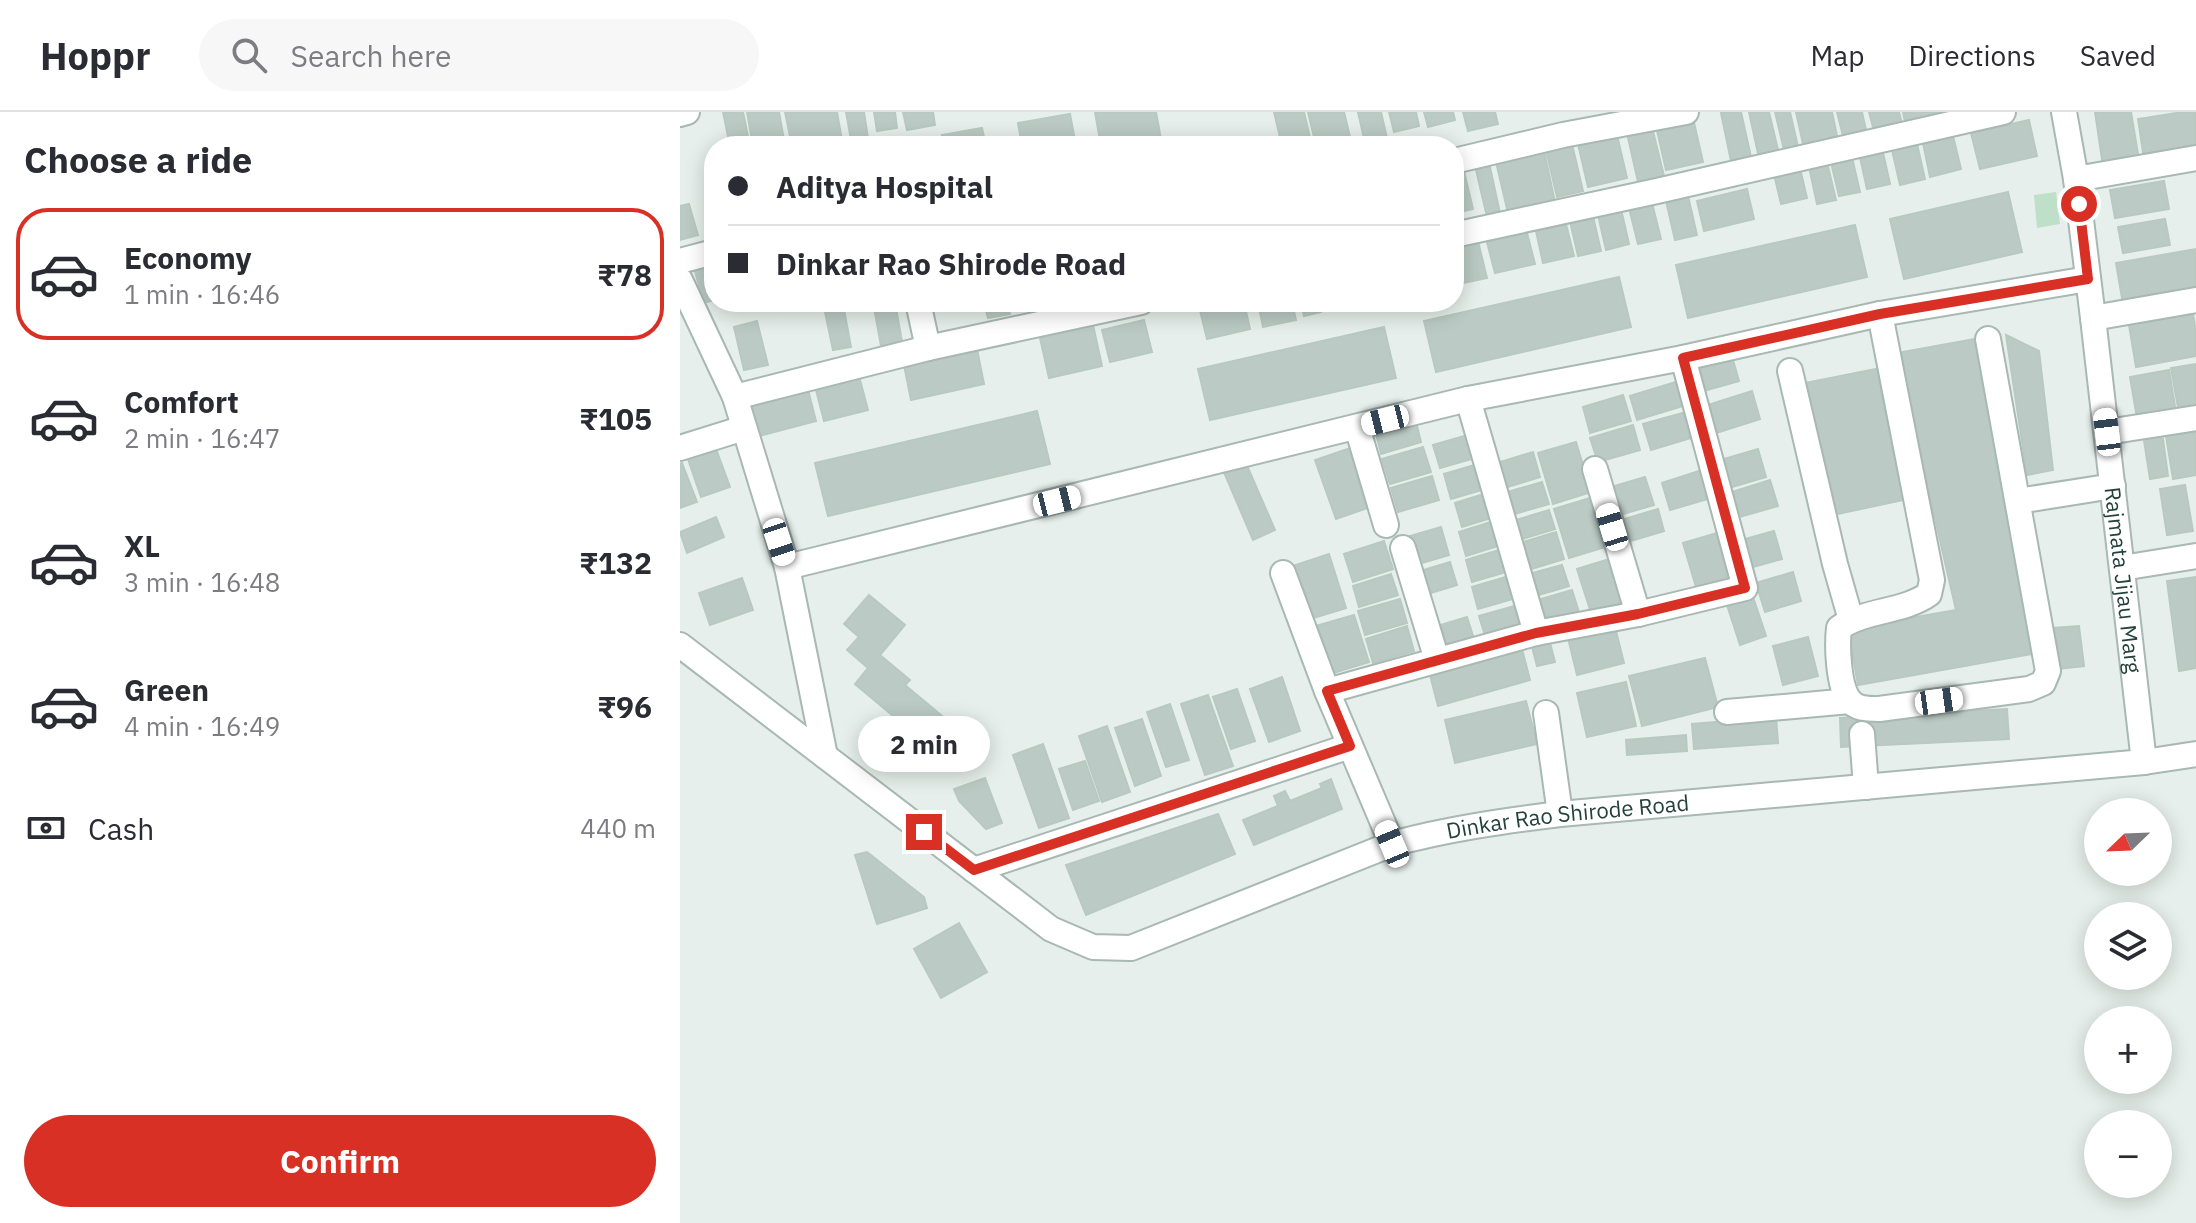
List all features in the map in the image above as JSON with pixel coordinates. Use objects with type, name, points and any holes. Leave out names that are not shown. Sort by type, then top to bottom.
[{"type":"street","points":[[680,114],[687,112]]},
{"type":"street","points":[[1464,159],[1563,135],[1686,112]]},
{"type":"street","points":[[1464,233],[2003,112]]},
{"type":"street","name":"Rajmata Jijau Marg","points":[[2064,112],[2076,179],[2144,762]]},
{"type":"street","points":[[2076,179],[2196,158]]},
{"type":"street","points":[[680,261],[704,255]]},
{"type":"street","points":[[787,567],[1468,399],[1683,358],[1880,314],[2088,279]]},
{"type":"street","points":[[680,280],[735,397],[787,567],[825,756]]},
{"type":"street","points":[[2093,318],[2196,300]]},
{"type":"street","points":[[920,312],[928,348]]},
{"type":"street","points":[[735,397],[928,348],[1095,312]]},
{"type":"street","points":[[1880,314],[1932,580],[1929,594],[1917,602],[1851,620],[1839,628],[1837,643],[1844,689],[1850,701],[1863,709],[2029,689],[2043,683],[2048,671],[1988,339]]},
{"type":"street","points":[[1327,691],[1536,633],[1638,614],[1745,588],[1683,358]]},
{"type":"street","points":[[1790,371],[1851,620]]},
{"type":"street","points":[[1468,399],[1536,633]]},
{"type":"street","points":[[2107,432],[2196,418]]},
{"type":"street","points":[[1357,427],[1386,525]]},
{"type":"street","points":[[680,448],[744,428]]},
{"type":"street","points":[[1595,469],[1638,614]]},
{"type":"street","points":[[2018,501],[2113,486]]},
{"type":"street","points":[[1403,548],[1437,660]]},
{"type":"street","points":[[2122,568],[2196,556]]},
{"type":"street","points":[[1283,573],[1327,691],[1392,844]]},
{"type":"street","name":"Dinkar Rao Shirode Road","points":[[680,645],[1051,929],[1093,947],[1131,948],[1392,844],[1495,821],[2144,762],[2196,754]]},
{"type":"street","points":[[1727,712],[1850,701]]},
{"type":"street","points":[[1546,713],[1560,814]]},
{"type":"street","points":[[1862,734],[1866,787]]},
{"type":"street","points":[[974,870],[1350,746]]},
{"type":"green space","points":[[2056,192],[2060,224],[2037,228],[2034,195]]},
{"type":"building","points":[[723,112],[743,112],[748,136],[728,136]]},
{"type":"building","points":[[747,112],[779,112],[783,136],[751,136]]},
{"type":"building","points":[[785,112],[837,112],[841,136],[790,136]]},
{"type":"building","points":[[846,112],[864,112],[868,136],[850,136]]},
{"type":"building","points":[[874,112],[895,112],[897,128],[877,131]]},
{"type":"building","points":[[903,112],[933,112],[935,125],[907,130]]},
{"type":"building","points":[[1095,112],[1156,112],[1160,136],[1099,136]]},
{"type":"building","points":[[1274,112],[1304,112],[1310,136],[1280,136]]},
{"type":"building","points":[[1308,112],[1344,112],[1350,136],[1314,136]]},
{"type":"building","points":[[1358,112],[1381,112],[1387,136],[1363,136]]},
{"type":"building","points":[[1389,112],[1416,112],[1419,126],[1394,132]]},
{"type":"building","points":[[1424,112],[1453,112],[1455,120],[1428,127]]},
{"type":"building","points":[[1463,112],[1495,112],[1498,124],[1468,131]]},
{"type":"building","points":[[1741,112],[1751,157],[1731,161],[1721,113]]},
{"type":"building","points":[[1749,112],[1769,112],[1779,154],[1759,158]]},
{"type":"building","points":[[1775,112],[1790,112],[1798,147],[1784,150]]},
{"type":"building","points":[[1796,112],[1832,112],[1837,136],[1803,144]]},
{"type":"building","points":[[1837,112],[1862,112],[1866,130],[1843,136]]},
{"type":"building","points":[[1869,112],[1899,112],[1902,124],[1874,131]]},
{"type":"building","points":[[1903,112],[1947,112],[1905,122]]},
{"type":"building","points":[[2095,112],[2131,112],[2139,160],[2103,166]]},
{"type":"building","points":[[2196,112],[2196,152],[2144,159],[2138,119]]},
{"type":"building","points":[[1070,114],[1074,136],[1020,136],[1018,123]]},
{"type":"building","points":[[1693,118],[1703,162],[1666,170],[1656,126]]},
{"type":"building","points":[[2029,120],[2037,156],[1980,169],[1971,133]]},
{"type":"building","points":[[1652,127],[1664,176],[1638,182],[1627,133]]},
{"type":"building","points":[[982,128],[984,136],[942,136]]},
{"type":"building","points":[[1617,135],[1627,178],[1588,187],[1578,144]]},
{"type":"building","points":[[1953,136],[1961,169],[1930,177],[1923,143]]},
{"type":"building","points":[[1572,144],[1583,191],[1557,197],[1546,150]]},
{"type":"building","points":[[1917,144],[1925,179],[1900,185],[1892,150]]},
{"type":"building","points":[[1882,148],[1890,184],[1867,189],[1859,153]]},
{"type":"building","points":[[1544,151],[1555,202],[1508,213],[1496,162]]},
{"type":"building","points":[[1851,153],[1860,192],[1839,196],[1830,158]]},
{"type":"building","points":[[1826,158],[1836,200],[1817,204],[1808,162]]},
{"type":"building","points":[[1799,164],[1807,198],[1781,204],[1773,170]]},
{"type":"building","points":[[1490,167],[1501,218],[1488,221],[1476,170]]},
{"type":"building","points":[[1464,171],[1473,209],[1464,211]]},
{"type":"building","points":[[2164,181],[2169,209],[2115,218],[2110,190]]},
{"type":"building","points":[[1747,189],[1754,219],[1704,231],[1697,201]]},
{"type":"building","points":[[2008,192],[2022,252],[1904,279],[1890,219]]},
{"type":"building","points":[[1688,196],[1697,235],[1675,240],[1666,201]]},
{"type":"building","points":[[1652,203],[1661,239],[1638,244],[1629,208]]},
{"type":"building","points":[[689,204],[698,235],[680,240],[680,206]]},
{"type":"building","points":[[1621,209],[1629,244],[1606,250],[1598,215]]},
{"type":"building","points":[[1592,212],[1601,251],[1578,256],[1569,217]]},
{"type":"building","points":[[2165,219],[2170,245],[2123,253],[2118,227]]},
{"type":"building","points":[[1566,224],[1574,256],[1543,263],[1536,231]]},
{"type":"building","points":[[1855,225],[1867,277],[1688,318],[1676,265]]},
{"type":"building","points":[[1527,233],[1535,264],[1495,273],[1487,242]]},
{"type":"building","points":[[1477,237],[1487,278],[1464,283],[1464,240]]},
{"type":"building","points":[[2196,249],[2196,291],[2123,304],[2116,263]]},
{"type":"building","points":[[704,266],[704,303],[694,268]]},
{"type":"building","points":[[1619,277],[1631,327],[1436,372],[1424,321]]},
{"type":"building","points":[[825,312],[844,312],[851,347],[833,350]]},
{"type":"building","points":[[875,312],[897,312],[902,342],[881,346]]},
{"type":"building","points":[[986,312],[1010,314],[988,318]]},
{"type":"building","points":[[1200,312],[1246,312],[1250,329],[1207,339]]},
{"type":"building","points":[[1260,312],[1294,312],[1296,320],[1263,327]]},
{"type":"building","points":[[2193,314],[2196,356],[2136,367],[2129,325]]},
{"type":"building","points":[[1144,320],[1152,352],[1110,362],[1102,330]]},
{"type":"building","points":[[757,321],[768,365],[744,370],[734,327]]},
{"type":"building","points":[[1093,325],[1102,366],[1049,378],[1040,338]]},
{"type":"building","points":[[1384,327],[1396,378],[1210,420],[1198,369]]},
{"type":"building","points":[[2006,335],[2039,351],[2053,470],[2027,475]]},
{"type":"building","points":[[1975,339],[2032,654],[1858,685],[1848,629],[1956,610],[1897,353]]},
{"type":"building","points":[[977,349],[984,384],[911,400],[904,365]]},
{"type":"building","points":[[1731,353],[1739,381],[1700,392],[1692,365]]},
{"type":"building","points":[[2196,364],[2196,410],[2179,413],[2171,368]]},
{"type":"building","points":[[1881,368],[1908,499],[1828,516],[1800,384]]},
{"type":"building","points":[[2169,370],[2177,418],[2138,424],[2130,377]]},
{"type":"building","points":[[859,376],[868,410],[824,421],[815,386]]},
{"type":"building","points":[[1679,381],[1686,405],[1637,420],[1630,396]]},
{"type":"building","points":[[807,386],[816,421],[759,436],[750,401]]},
{"type":"building","points":[[1752,391],[1760,419],[1713,434],[1705,406]]},
{"type":"building","points":[[1623,395],[1631,421],[1590,433],[1583,407]]},
{"type":"building","points":[[1037,411],[1050,464],[828,516],[815,463]]},
{"type":"building","points":[[1686,412],[1694,437],[1651,450],[1643,424]]},
{"type":"building","points":[[1416,422],[1421,442],[1381,454],[1376,434]]},
{"type":"building","points":[[1633,425],[1640,450],[1598,462],[1590,438]]},
{"type":"building","points":[[2196,431],[2196,475],[2173,479],[2166,436]]},
{"type":"building","points":[[2162,432],[2168,476],[2150,479],[2143,434]]},
{"type":"building","points":[[1468,435],[1475,458],[1440,468],[1433,445]]},
{"type":"building","points":[[1576,442],[1591,492],[1553,504],[1538,453]]},
{"type":"building","points":[[1359,445],[1379,504],[1336,519],[1315,460]]},
{"type":"building","points":[[1423,447],[1431,472],[1390,484],[1382,459]]},
{"type":"building","points":[[716,449],[730,487],[701,497],[688,459]]},
{"type":"building","points":[[1758,449],[1766,477],[1722,490],[1714,462]]},
{"type":"building","points":[[1533,452],[1540,477],[1498,490],[1491,465]]},
{"type":"building","points":[[1245,461],[1275,530],[1253,540],[1223,470]]},
{"type":"building","points":[[680,464],[697,502],[680,508]]},
{"type":"building","points":[[1478,464],[1485,489],[1451,499],[1444,474]]},
{"type":"building","points":[[1702,470],[1711,498],[1670,510],[1662,483]]},
{"type":"building","points":[[1432,476],[1439,500],[1398,512],[1391,488]]},
{"type":"building","points":[[1645,477],[1654,505],[1616,516],[1608,488]]},
{"type":"building","points":[[1770,480],[1778,506],[1736,518],[1729,493]]},
{"type":"building","points":[[1542,482],[1549,504],[1511,515],[1504,493]]},
{"type":"building","points":[[2185,485],[2193,531],[2167,535],[2160,489]]},
{"type":"building","points":[[1487,493],[1494,517],[1462,527],[1455,503]]},
{"type":"building","points":[[1590,498],[1605,547],[1569,558],[1554,509]]},
{"type":"building","points":[[1658,509],[1664,531],[1624,543],[1618,521]]},
{"type":"building","points":[[1549,510],[1555,529],[1519,540],[1513,521]]},
{"type":"building","points":[[716,517],[724,537],[687,553],[680,532]]},
{"type":"building","points":[[1494,521],[1501,545],[1466,556],[1459,532]]},
{"type":"building","points":[[1441,527],[1449,555],[1415,565],[1407,537]]},
{"type":"building","points":[[1724,531],[1737,575],[1696,587],[1683,543]]},
{"type":"building","points":[[1774,531],[1782,559],[1746,569],[1738,541]]},
{"type":"building","points":[[1556,532],[1564,559],[1525,571],[1517,544]]},
{"type":"building","points":[[1384,541],[1393,569],[1353,582],[1344,554]]},
{"type":"building","points":[[1499,550],[1506,572],[1472,582],[1466,560]]},
{"type":"building","points":[[1329,554],[1346,608],[1310,619],[1293,566]]},
{"type":"building","points":[[1616,557],[1630,605],[1592,616],[1577,569]]},
{"type":"building","points":[[1450,562],[1457,585],[1421,596],[1414,573]]},
{"type":"building","points":[[1562,565],[1569,586],[1532,597],[1525,575]]},
{"type":"building","points":[[1793,572],[1801,601],[1765,612],[1756,583]]},
{"type":"building","points":[[1391,574],[1398,595],[1359,607],[1353,586]]},
{"type":"building","points":[[1509,576],[1516,598],[1478,609],[1472,587]]},
{"type":"building","points":[[2196,577],[2196,668],[2179,671],[2167,581]]},
{"type":"building","points":[[742,578],[753,610],[710,625],[699,593]]},
{"type":"building","points":[[1572,590],[1579,612],[1538,625],[1531,602]]},
{"type":"building","points":[[869,595],[905,625],[880,655],[910,680],[905,685],[954,726],[934,750],[855,684],[868,668],[847,650],[859,637],[844,624]]},
{"type":"building","points":[[1753,597],[1766,636],[1740,645],[1727,605]]},
{"type":"building","points":[[1400,599],[1407,623],[1365,635],[1358,611]]},
{"type":"building","points":[[1518,605],[1525,627],[1486,639],[1479,616]]},
{"type":"building","points":[[1354,615],[1369,662],[1330,674],[1316,626]]},
{"type":"building","points":[[1467,617],[1475,642],[1449,650],[1441,625]]},
{"type":"building","points":[[1407,626],[1414,651],[1373,663],[1366,639]]},
{"type":"building","points":[[2079,626],[2084,666],[2058,669],[2053,628]]},
{"type":"building","points":[[1615,627],[1624,663],[1577,675],[1568,638]]},
{"type":"building","points":[[1808,637],[1818,676],[1783,685],[1773,646]]},
{"type":"building","points":[[1549,639],[1555,662],[1537,666],[1531,643]]},
{"type":"building","points":[[1522,649],[1530,680],[1438,706],[1430,675]]},
{"type":"building","points":[[1705,658],[1718,707],[1642,726],[1629,676]]},
{"type":"building","points":[[1282,677],[1300,731],[1269,742],[1250,689]]},
{"type":"building","points":[[1626,682],[1636,726],[1587,737],[1577,693]]},
{"type":"building","points":[[1237,689],[1255,741],[1231,749],[1213,697]]},
{"type":"building","points":[[1208,695],[1233,766],[1205,775],[1181,704]]},
{"type":"building","points":[[1526,701],[1537,744],[1455,763],[1445,720]]},
{"type":"building","points":[[1170,704],[1189,760],[1166,767],[1147,712]]},
{"type":"building","points":[[2007,709],[2009,739],[1841,747],[1840,718]]},
{"type":"building","points":[[1776,717],[1778,743],[1694,749],[1692,724]]},
{"type":"building","points":[[1142,719],[1161,776],[1135,786],[1115,728]]},
{"type":"building","points":[[1107,726],[1130,792],[1102,802],[1079,736]]},
{"type":"building","points":[[1686,735],[1687,751],[1627,755],[1626,740]]},
{"type":"building","points":[[1043,744],[1069,818],[1039,828],[1013,755]]},
{"type":"building","points":[[1085,761],[1099,801],[1073,810],[1059,769]]},
{"type":"building","points":[[985,778],[1002,823],[986,829],[959,801],[954,789]]},
{"type":"building","points":[[1331,779],[1342,809],[1254,845],[1243,820],[1278,806],[1274,796],[1285,791],[1290,801],[1322,788],[1320,784]]},
{"type":"building","points":[[1218,814],[1235,854],[1086,915],[1066,865]]},
{"type":"building","points":[[867,852],[924,897],[927,908],[877,924],[855,855]]},
{"type":"building","points":[[959,923],[987,972],[941,998],[914,949]]},
{"type":"route","points":[[924,832],[974,870],[1350,746],[1327,691],[1536,633],[1638,614],[1745,588],[1683,358],[1880,314],[2088,279],[2079,204]]}]
